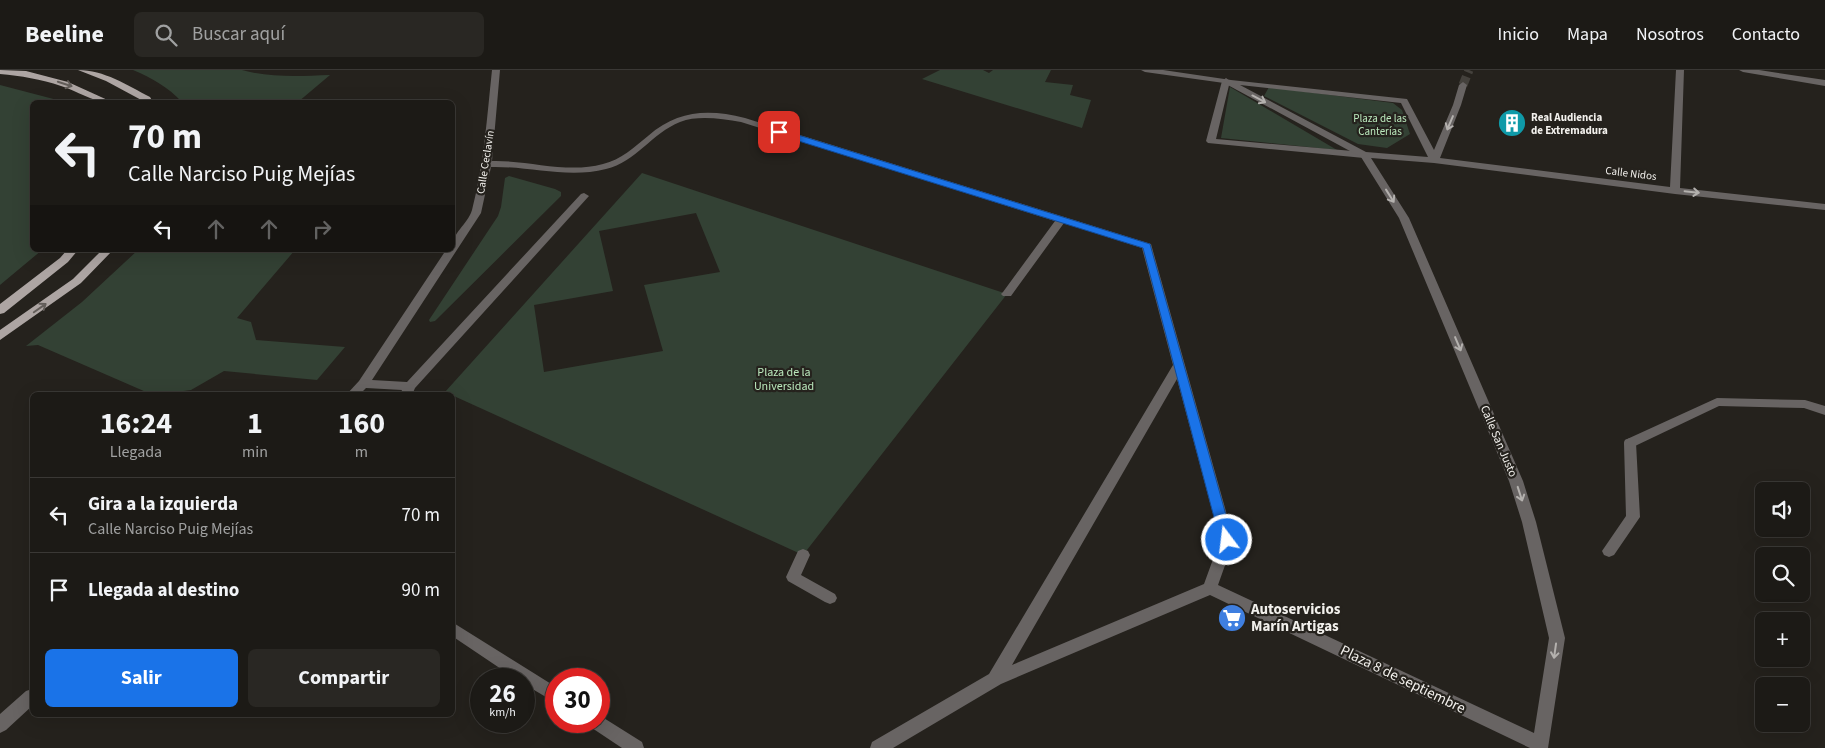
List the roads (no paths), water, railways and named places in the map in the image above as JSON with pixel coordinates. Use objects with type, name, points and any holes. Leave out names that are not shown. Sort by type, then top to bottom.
[{"type":"main road","points":[[82,70],[109,78],[148,100]]},
{"type":"main road","points":[[0,71],[26,74],[65,84],[103,100]]},
{"type":"main road","points":[[0,310],[64,260],[71,252]]},
{"type":"main road","points":[[0,336],[77,281],[106,252]]},
{"type":"street","name":"Calle Ceclavín","points":[[455,244],[476,213],[487,164],[496,70]]},
{"type":"street","points":[[1145,70],[1404,101],[1434,160]]},
{"type":"street","points":[[1674,190],[1680,70]]},
{"type":"street","points":[[1743,70],[1825,83]]},
{"type":"street","points":[[1226,81],[1211,141],[1434,160]]},
{"type":"street","points":[[1226,81],[1364,155]]},
{"type":"street","points":[[1434,160],[1464,85]]},
{"type":"street","points":[[487,164],[505,162],[579,171],[604,167],[624,161],[668,124],[682,118],[719,116],[742,120],[1147,246],[1227,540],[1210,588],[994,679],[878,748]]},
{"type":"street","name":"Calle San Justo","points":[[1364,155],[1404,218],[1516,481],[1529,522],[1557,638],[1540,747]]},
{"type":"street","name":"Calle Nidos","points":[[1434,160],[1644,187],[1825,207]]},
{"type":"street","points":[[363,384],[408,391],[584,196]]},
{"type":"street","points":[[1007,294],[1061,220]]},
{"type":"street","name":"Calle Ceclavín","points":[[355,392],[363,384],[450,252]]},
{"type":"street","points":[[994,679],[1180,366]]},
{"type":"street","points":[[1609,551],[1633,518],[1630,443],[1717,402],[1805,404],[1825,411]]},
{"type":"street","points":[[803,556],[793,577],[830,598]]},
{"type":"street","name":"Plaza 8 de septiembre","points":[[1210,588],[1540,747]]},
{"type":"street","points":[[455,630],[545,689]]},
{"type":"street","points":[[0,725],[30,698]]},
{"type":"street","points":[[610,731],[636,748]]},
{"type":"tunnel","points":[[1463,85],[1469,70]]},
{"type":"place","name":"Real Audiencia de Extremadura","points":[[1512,123]]},
{"type":"place","name":"Autoservicios Marín Artigas","points":[[1232,618]]},
{"type":"park label","name":"Plaza de las Canterías","points":[[1380,124]]},
{"type":"park label","name":"Plaza de la Universidad","points":[[784,379]]}]
